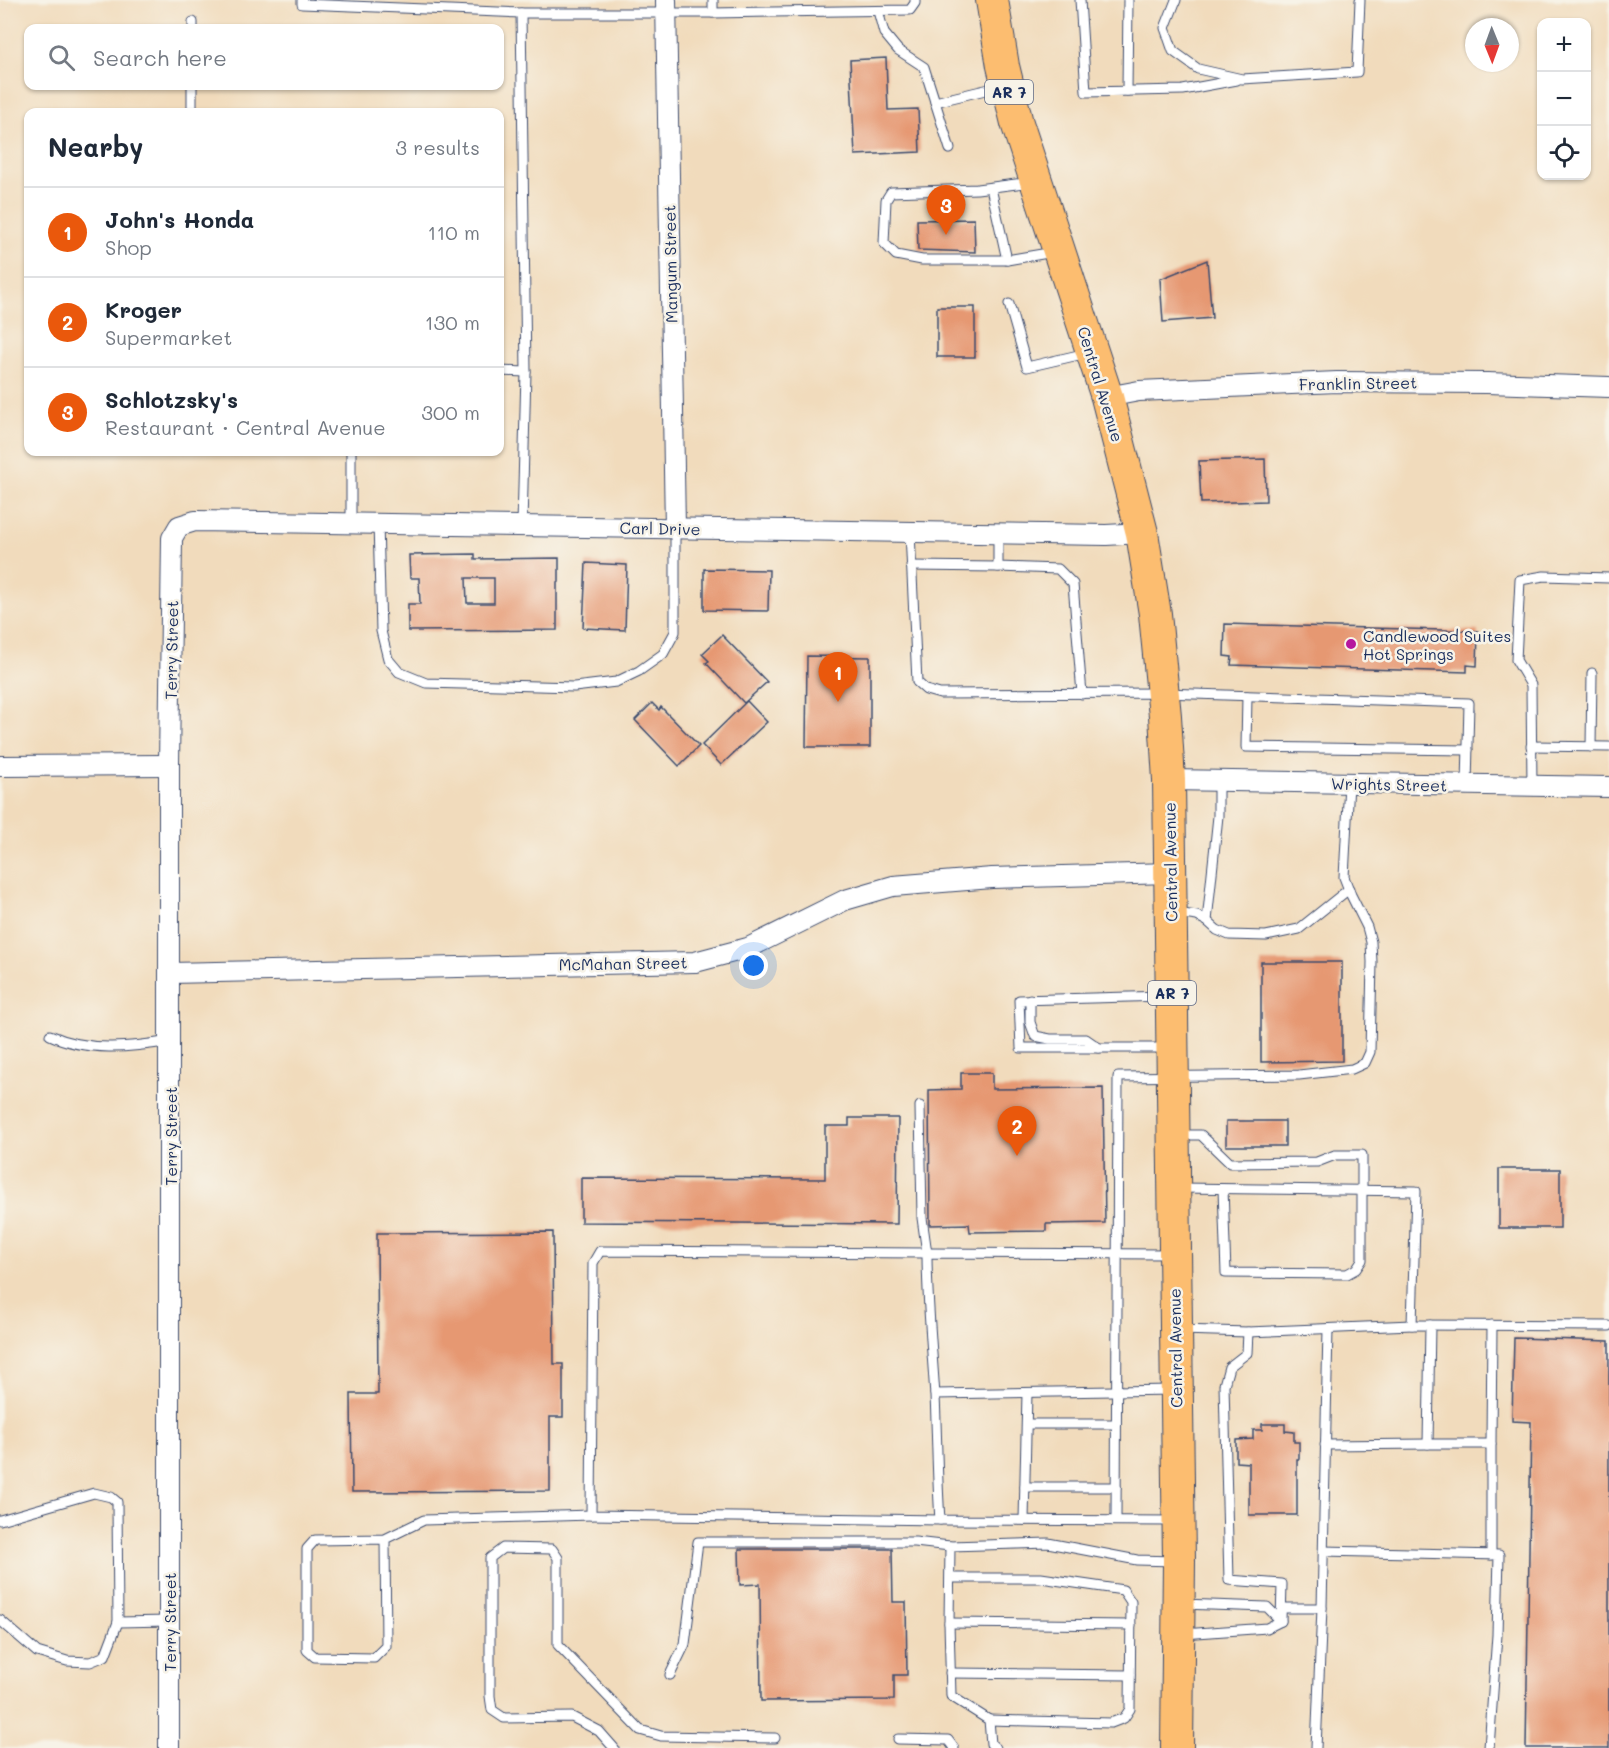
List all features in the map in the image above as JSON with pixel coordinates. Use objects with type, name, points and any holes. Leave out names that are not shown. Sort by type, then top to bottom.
[{"type":"main road","name":"Central Avenue","points":[[992,0],[1007,85],[1017,123],[1107,397],[1142,533],[1155,614],[1169,780],[1179,1561],[1177,1748]]},
{"type":"street","name":"Mangum Street","points":[[666,6],[675,528]]},
{"type":"street","name":"Franklin Street","points":[[1107,397],[1138,391],[1337,382],[1609,387]]},
{"type":"street","name":"Carl Drive","points":[[179,526],[195,521],[351,522],[1106,535],[1142,533]]},
{"type":"street","name":"Terry Street","points":[[169,1748],[169,765],[172,538],[179,526]]},
{"type":"street","points":[[0,766],[169,765]]},
{"type":"street","name":"Wrights Street","points":[[1169,780],[1609,788]]},
{"type":"street","name":"McMahan Street","points":[[170,973],[695,962],[748,948],[845,900],[893,886],[992,878],[1170,873]]},
{"type":"lane","points":[[302,0],[302,4],[521,13],[666,6],[713,12],[910,10],[915,0]]},
{"type":"lane","points":[[713,0],[713,12]]},
{"type":"lane","points":[[1080,0],[1086,92],[1183,90],[1242,79],[1358,72],[1360,0]]},
{"type":"lane","points":[[1127,92],[1128,0]]},
{"type":"lane","points":[[1176,0],[1166,28],[1173,51],[1198,69],[1242,79]]},
{"type":"lane","points":[[878,11],[884,33],[898,50],[924,67],[950,149]]},
{"type":"lane","points":[[521,13],[526,372],[522,525]]},
{"type":"lane","points":[[935,102],[1007,85]]},
{"type":"lane","points":[[192,90],[192,108]]},
{"type":"lane","points":[[1036,182],[991,188],[891,192],[886,200],[884,243],[896,255],[922,260],[1007,260],[1059,251]]},
{"type":"lane","points":[[991,188],[1007,260]]},
{"type":"lane","points":[[1009,304],[1027,367],[1092,352]]},
{"type":"lane","points":[[504,371],[526,372]]},
{"type":"lane","points":[[351,456],[351,522]]},
{"type":"lane","points":[[378,523],[381,631],[388,659],[399,672],[426,683],[574,687],[616,682],[639,671],[663,654],[675,632],[675,528]]},
{"type":"lane","points":[[910,532],[917,682],[926,690],[940,694],[1163,693],[1469,703],[1467,785]]},
{"type":"lane","points":[[998,533],[998,567]]},
{"type":"lane","points":[[911,566],[1058,569],[1073,584],[1082,694]]},
{"type":"lane","points":[[1532,786],[1531,685],[1516,660],[1520,580],[1544,576],[1609,578]]},
{"type":"lane","points":[[1591,747],[1592,673]]},
{"type":"lane","points":[[1247,696],[1246,747],[1468,750]]},
{"type":"lane","points":[[1531,746],[1609,747]]},
{"type":"lane","points":[[1207,921],[1218,816],[1218,781]]},
{"type":"lane","points":[[1172,996],[1020,1000],[1021,1048],[1099,1048],[1172,1062],[1299,1075],[1352,1069],[1365,1063],[1370,1052],[1371,942],[1367,927],[1344,877],[1349,783]]},
{"type":"lane","points":[[1171,912],[1197,916],[1217,930],[1229,935],[1266,936],[1299,929],[1349,889]]},
{"type":"lane","points":[[1030,999],[1029,1022],[1035,1036],[1050,1039],[1086,1039],[1099,1048]]},
{"type":"lane","points":[[50,1035],[81,1046],[144,1045],[170,1041]]},
{"type":"lane","points":[[1116,1520],[1118,1077],[1172,1062]]},
{"type":"lane","points":[[920,1106],[922,1218],[927,1253],[927,1295],[939,1520]]},
{"type":"lane","points":[[1173,1135],[1201,1135],[1230,1163],[1317,1162],[1335,1155],[1362,1155],[1362,1260],[1356,1269],[1347,1274],[1226,1273],[1223,1189]]},
{"type":"lane","points":[[1174,1188],[1416,1191],[1412,1325]]},
{"type":"lane","points":[[591,1515],[594,1263],[600,1251],[1174,1254]]},
{"type":"lane","points":[[1175,1330],[1248,1332],[1412,1325],[1609,1326]]},
{"type":"lane","points":[[1428,1444],[1430,1325]]},
{"type":"lane","points":[[1491,1555],[1492,1325]]},
{"type":"lane","points":[[1316,1748],[1322,1608],[1328,1329]]},
{"type":"lane","points":[[1248,1332],[1247,1353],[1229,1367],[1224,1385],[1229,1580],[1282,1584],[1281,1621]]},
{"type":"lane","points":[[934,1394],[1176,1390]]},
{"type":"lane","points":[[1024,1520],[1028,1393]]},
{"type":"lane","points":[[1027,1424],[1116,1424]]},
{"type":"lane","points":[[1325,1445],[1491,1444]]},
{"type":"lane","points":[[1025,1487],[1116,1487]]},
{"type":"lane","points":[[0,1520],[94,1493],[111,1497],[117,1502],[118,1622],[105,1656],[90,1662],[67,1661],[37,1652],[0,1620]]},
{"type":"lane","points":[[385,1539],[386,1646],[374,1658],[315,1657],[307,1650],[307,1549],[315,1540],[385,1539],[424,1520],[591,1515],[1177,1521]]},
{"type":"lane","points":[[670,1675],[685,1644],[698,1542],[915,1542],[950,1546],[1048,1543],[1137,1560],[1179,1561]]},
{"type":"lane","points":[[950,1546],[951,1696],[989,1720],[1111,1723],[1124,1718],[1130,1709],[1131,1602],[1123,1590],[1041,1578],[951,1578]]},
{"type":"lane","points":[[614,1748],[599,1731],[572,1717],[504,1718],[492,1710],[489,1696],[490,1558],[503,1548],[552,1549],[558,1558],[558,1645],[640,1730],[661,1736],[775,1738]]},
{"type":"lane","points":[[1323,1551],[1499,1555],[1497,1635],[1489,1748]]},
{"type":"lane","points":[[1177,1619],[1267,1607],[1281,1621]]},
{"type":"lane","points":[[1282,1608],[1322,1608]]},
{"type":"lane","points":[[1177,1619],[1267,1628],[1281,1621]]},
{"type":"lane","points":[[118,1622],[169,1621]]},
{"type":"lane","points":[[949,1623],[1131,1625]]},
{"type":"lane","points":[[950,1673],[1130,1675]]},
{"type":"lane","points":[[989,1720],[991,1744],[996,1748]]},
{"type":"lane","points":[[898,1739],[948,1740],[954,1748]]},
{"type":"building","points":[[886,58],[888,110],[918,109],[920,152],[855,155],[850,60]]},
{"type":"building","points":[[974,219],[975,252],[918,250],[917,220]]},
{"type":"building","points":[[1207,260],[1212,318],[1163,322],[1160,279]]},
{"type":"building","points":[[937,307],[975,307],[975,357],[937,357]]},
{"type":"building","points":[[1265,459],[1266,501],[1201,503],[1199,461]]},
{"type":"building","points":[[475,554],[475,559],[559,558],[557,630],[408,631],[408,604],[420,604],[419,578],[410,578],[409,555]],"holes":[[[466,578],[494,578],[494,603],[467,603]]]},
{"type":"building","points":[[586,563],[627,565],[625,630],[583,628]]},
{"type":"building","points":[[704,569],[769,570],[768,611],[704,610]]},
{"type":"building","name":"Candlewood Suites Hot Springs","points":[[1225,624],[1478,631],[1477,666],[1467,665],[1467,672],[1231,665],[1232,657],[1224,656]]},
{"type":"building","points":[[722,635],[767,682],[744,703],[706,663],[709,661],[702,654]]},
{"type":"building","points":[[807,656],[870,657],[870,747],[806,747]]},
{"type":"building","points":[[747,701],[767,722],[721,765],[702,745]]},
{"type":"building","points":[[652,703],[659,710],[661,707],[699,746],[679,766],[635,720]]},
{"type":"building","points":[[1261,962],[1342,962],[1342,1061],[1261,1062]]},
{"type":"building","points":[[961,1073],[992,1073],[992,1089],[1103,1088],[1105,1223],[1046,1224],[1046,1231],[970,1232],[969,1224],[930,1225],[929,1090],[961,1089]]},
{"type":"building","points":[[849,1118],[898,1118],[897,1224],[581,1222],[581,1178],[825,1179],[825,1126],[849,1126]]},
{"type":"building","points":[[1226,1121],[1285,1121],[1285,1146],[1226,1146]]},
{"type":"building","points":[[1499,1169],[1560,1169],[1560,1228],[1499,1228]]},
{"type":"building","points":[[553,1232],[554,1364],[563,1364],[563,1417],[550,1417],[550,1491],[352,1492],[351,1394],[378,1394],[377,1233]]},
{"type":"building","points":[[1514,1338],[1609,1341],[1609,1748],[1526,1748],[1531,1422],[1512,1421]]},
{"type":"building","points":[[1262,1424],[1285,1424],[1285,1431],[1294,1432],[1294,1442],[1299,1442],[1297,1515],[1249,1515],[1249,1463],[1236,1462],[1236,1440],[1253,1439],[1253,1430],[1262,1430]]},
{"type":"building","points":[[739,1549],[892,1549],[893,1602],[906,1602],[907,1675],[894,1675],[894,1700],[761,1701],[760,1584],[740,1585]]},
{"type":"place","name":"Schlotzsky's","points":[[946,235]]},
{"type":"place","name":"Candlewood Suites Hot Springs","points":[[1351,644]]},
{"type":"place","name":"John's Honda","points":[[838,702]]},
{"type":"place","name":"Kroger","points":[[1017,1156]]}]
